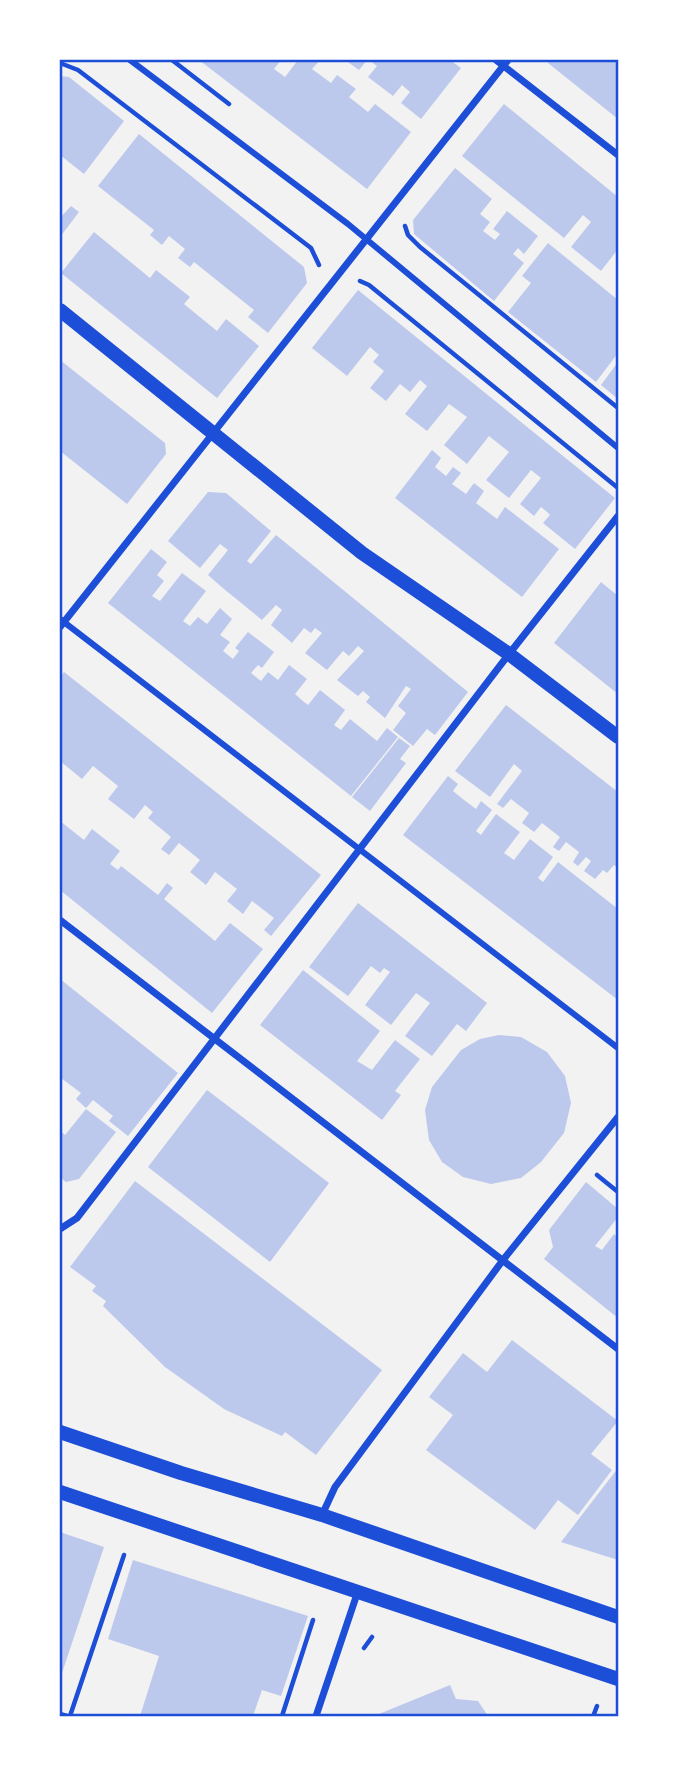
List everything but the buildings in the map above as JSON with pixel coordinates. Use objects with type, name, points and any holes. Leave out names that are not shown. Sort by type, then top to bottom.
[{"type":"main road","points":[[60,310],[362,554],[509,654],[618,737]]},
{"type":"main road","points":[[60,1432],[181,1473],[322,1515],[618,1617]]},
{"type":"main road","points":[[60,1492],[357,1594],[618,1679]]},
{"type":"street","points":[[131,60],[356,231],[618,448]]},
{"type":"street","points":[[496,60],[505,62],[618,155]]},
{"type":"street","points":[[505,62],[61,623],[618,1048]]},
{"type":"street","points":[[60,1230],[77,1218],[618,516]]},
{"type":"street","points":[[60,920],[618,1349]]},
{"type":"street","points":[[322,1515],[335,1487],[503,1260],[618,1117]]},
{"type":"street","points":[[316,1717],[357,1594]]},
{"type":"path","points":[[60,63],[78,70],[310,248],[321,274],[356,231]]},
{"type":"path","points":[[403,221],[408,235],[420,247],[618,408]]},
{"type":"path","points":[[347,282],[358,280],[369,285],[618,488]]},
{"type":"path","points":[[592,1170],[618,1192]]},
{"type":"path","points":[[60,1714],[69,1717],[124,1555]]},
{"type":"path","points":[[282,1717],[313,1620]]},
{"type":"path","points":[[594,1714],[597,1706]]}]
